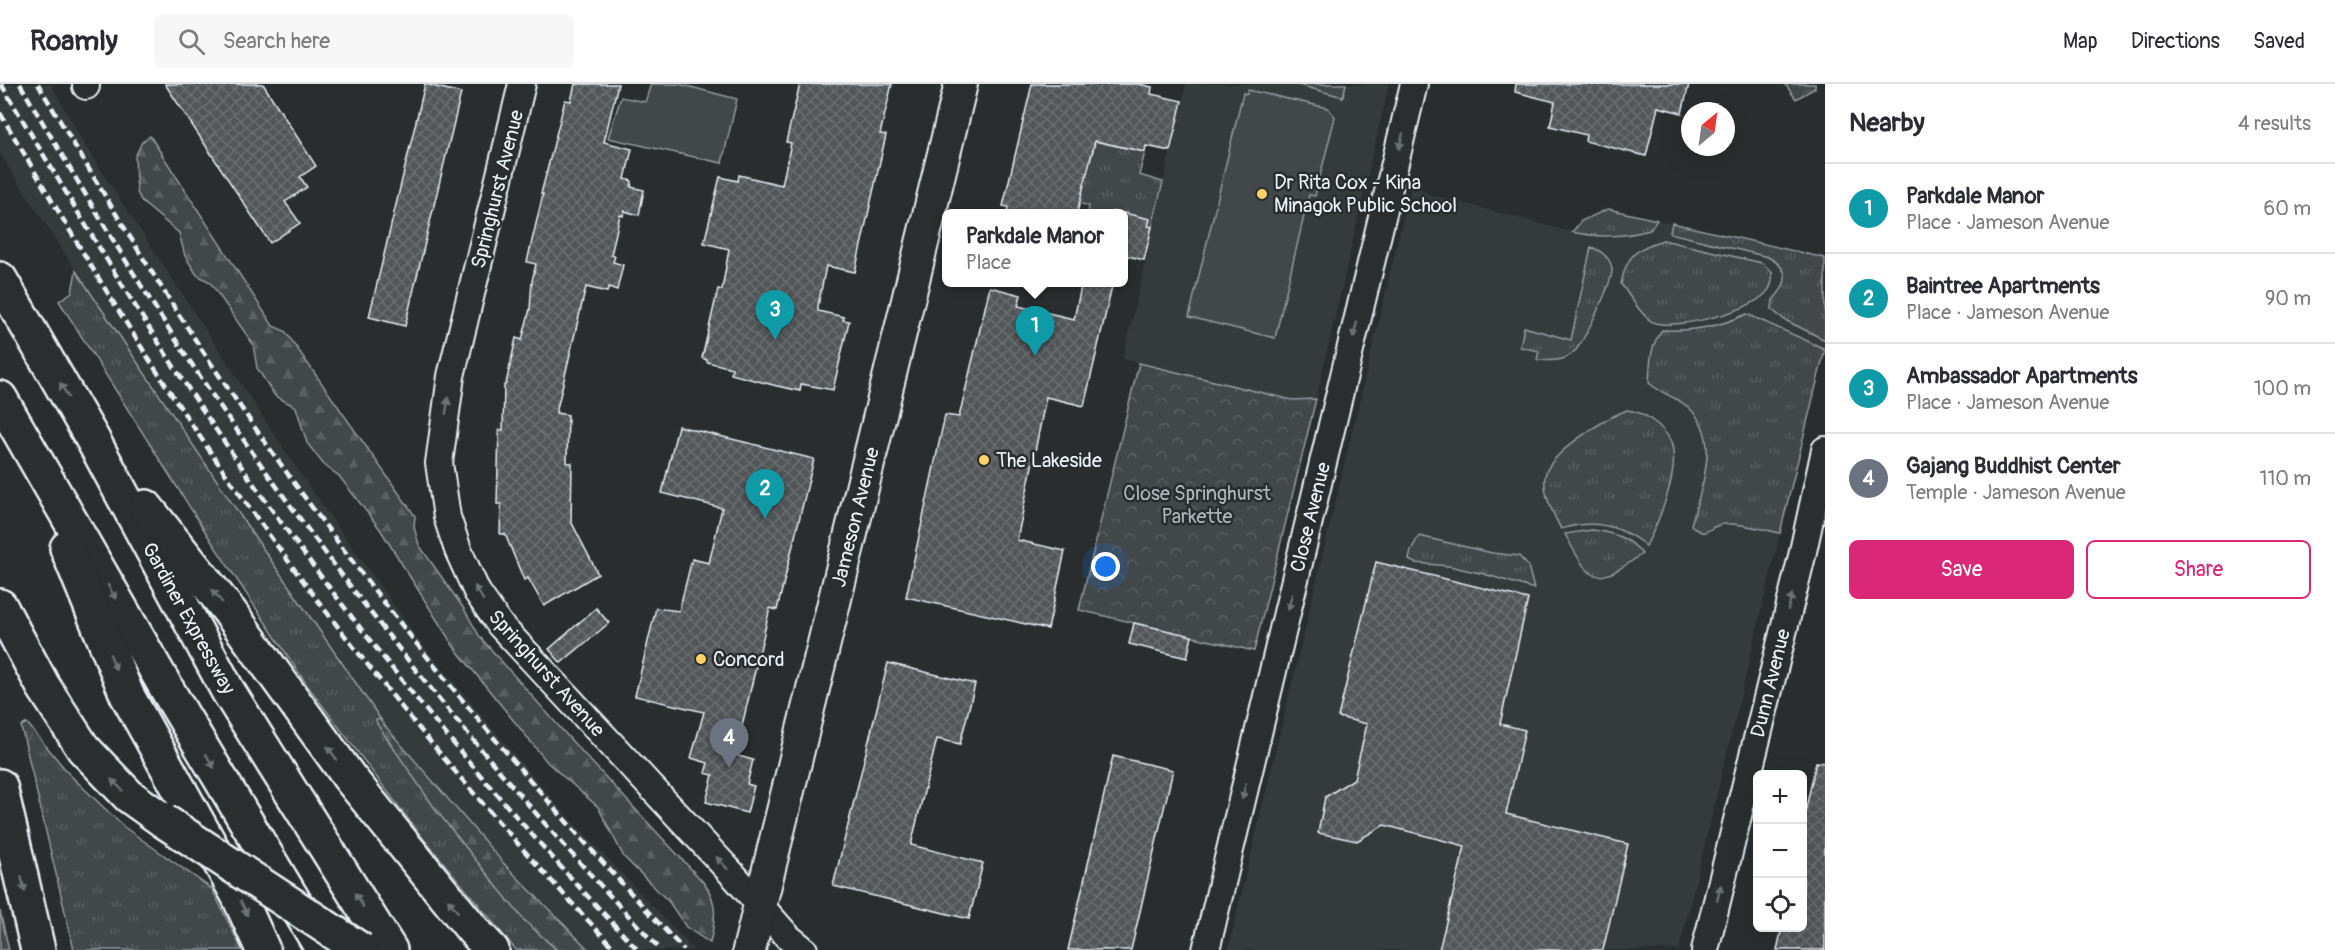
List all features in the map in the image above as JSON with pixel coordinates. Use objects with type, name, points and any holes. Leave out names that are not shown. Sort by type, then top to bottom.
[{"type":"highway","name":"Gardiner Expressway","points":[[0,279],[93,440],[228,691],[390,950]]},
{"type":"highway","points":[[0,398],[168,691],[323,950]]},
{"type":"highway","points":[[21,432],[127,695],[238,895],[262,950]]},
{"type":"highway","points":[[93,440],[229,611],[350,777],[473,930],[492,950]]},
{"type":"highway","points":[[0,606],[43,686],[83,748],[129,796],[361,950]]},
{"type":"highway","points":[[0,786],[38,950]]},
{"type":"street","name":"Springhurst Avenue","points":[[522,84],[451,376],[439,463],[447,517],[458,550],[477,592],[500,625],[736,878],[788,937],[804,950]]},
{"type":"street","name":"Jameson Avenue","points":[[748,950],[961,84]]},
{"type":"street","name":"Close Avenue","points":[[1206,950],[1414,84]]},
{"type":"street","name":"Dunn Avenue","points":[[1705,950],[1802,556],[1825,450]]},
{"type":"shaded area","points":[[0,84],[51,84],[87,149],[301,475],[420,642],[556,804],[694,950],[589,950],[506,866],[382,721],[248,527],[0,154]]},
{"type":"shaded area","name":"Dr Rita Cox - Kina Minagok Public School","points":[[1186,84],[1389,84],[1316,399],[1292,400],[1123,359]]},
{"type":"shaded area","points":[[1412,182],[1428,194],[1572,232],[1581,221],[1608,209],[1825,258],[1825,348],[1679,950],[1228,950]]},
{"type":"green space","points":[[651,84],[679,84],[737,99],[722,163],[608,138],[621,97],[645,102]]},
{"type":"green space","points":[[1295,84],[1346,84],[1343,97]]},
{"type":"green space","points":[[1785,84],[1815,84],[1815,88],[1796,99]]},
{"type":"green space","points":[[1248,90],[1328,108],[1335,117],[1315,196],[1309,195],[1275,338],[1189,317],[1243,93],[1247,94]]},
{"type":"green space","points":[[150,136],[273,326],[285,331],[415,516],[414,527],[419,545],[464,609],[480,637],[571,740],[704,883],[714,905],[710,943],[686,927],[669,902],[624,857],[598,807],[548,763],[454,647],[380,529],[339,476],[324,465],[307,443],[296,407],[275,396],[257,368],[253,344],[210,282],[197,275],[185,256],[179,233],[142,202],[137,192],[135,157],[142,142]]},
{"type":"green space","points":[[1095,141],[1145,152],[1139,175],[1163,182],[1152,227],[1148,226],[1149,219],[1128,214],[1128,209],[1089,209],[1089,206],[1079,203],[1084,155],[1092,156]]},
{"type":"green space","points":[[1608,209],[1657,220],[1650,230],[1630,234],[1602,236],[1572,232],[1581,221]]},
{"type":"green space","points":[[1672,223],[1825,258],[1825,340],[1785,320],[1772,310],[1773,300],[1785,282],[1784,271],[1775,262],[1768,257],[1670,233]]},
{"type":"green space","points":[[1663,240],[1762,263],[1772,272],[1771,286],[1757,300],[1729,312],[1680,324],[1655,323],[1641,312],[1621,284],[1626,266],[1634,254],[1646,246]]},
{"type":"green space","points":[[1591,247],[1610,261],[1612,269],[1598,310],[1576,350],[1558,360],[1537,360],[1539,351],[1520,347],[1524,327],[1571,340]]},
{"type":"green space","points":[[76,271],[382,721],[379,719],[523,919],[557,950],[516,950],[418,832],[307,685],[210,539],[59,301],[72,292]]},
{"type":"green space","points":[[1747,314],[1825,349],[1780,533],[1729,524],[1718,525],[1701,532],[1691,525],[1704,479],[1707,448],[1705,433],[1699,419],[1688,407],[1649,383],[1651,355],[1662,330],[1706,327]]},
{"type":"green space","name":"Close Springhurst Parkette","points":[[1139,363],[1292,400],[1316,399],[1254,651],[1079,610]]},
{"type":"green space","points":[[1627,410],[1643,415],[1661,427],[1671,442],[1673,453],[1671,481],[1667,495],[1646,546],[1627,533],[1606,526],[1584,524],[1561,529],[1549,504],[1545,483],[1549,467],[1567,447],[1593,428]]},
{"type":"green space","points":[[1592,530],[1620,537],[1642,554],[1613,572],[1603,576],[1595,575],[1581,563],[1565,534]]},
{"type":"green space","points":[[1419,536],[1492,553],[1519,556],[1528,566],[1534,589],[1449,566],[1415,563],[1409,560],[1411,550]]},
{"type":"green space","points":[[379,719],[506,866],[589,950],[557,950],[523,919],[436,810],[377,724],[376,720]]},
{"type":"green space","points":[[27,723],[70,775],[124,827],[212,889],[242,950],[74,950],[21,726]]},
{"type":"green space","points":[[0,911],[9,950],[0,950]]},
{"type":"building","points":[[165,84],[263,84],[316,166],[300,177],[307,187],[285,202],[300,223],[270,243]]},
{"type":"building","points":[[425,84],[461,93],[405,326],[369,317]]},
{"type":"building","points":[[575,84],[618,84],[604,142],[632,149],[625,179],[632,181],[631,187],[644,190],[639,215],[624,211],[623,216],[620,215],[611,255],[615,256],[613,262],[623,265],[617,290],[609,287],[607,292],[586,287],[556,413],[568,415],[567,463],[572,463],[571,521],[598,574],[544,606],[528,578],[524,580],[505,534],[500,534],[501,504],[497,504],[499,430],[503,430],[504,385],[516,338],[522,340],[530,309],[536,264],[527,262],[543,194],[541,194],[565,100],[571,101]]},
{"type":"building","points":[[800,84],[892,84],[880,134],[886,135],[855,272],[826,266],[818,306],[818,311],[844,317],[843,320],[849,321],[833,390],[801,384],[800,391],[777,386],[731,374],[732,368],[707,362],[702,358],[718,289],[722,290],[729,249],[704,243],[720,177],[738,181],[739,175],[782,185],[791,143],[786,142]]},
{"type":"building","points":[[1032,84],[1139,84],[1152,87],[1151,94],[1182,101],[1170,151],[1146,146],[1145,152],[1095,141],[1078,209],[1008,209],[1008,207],[1003,206]]},
{"type":"building","points":[[1516,84],[1689,84],[1685,102],[1681,102],[1681,113],[1658,107],[1646,156],[1585,141],[1586,135],[1550,126],[1555,102],[1515,92]]},
{"type":"building","points":[[1128,214],[1150,219],[1148,226],[1152,227],[1144,260],[1128,256]]},
{"type":"building","points":[[990,287],[1021,295],[1018,306],[1074,319],[1081,287],[1112,287],[1084,406],[1046,397],[1017,540],[1065,551],[1048,629],[906,597],[945,415],[959,417]]},
{"type":"building","points":[[678,426],[814,459],[777,610],[770,608],[735,755],[753,760],[747,784],[754,786],[747,813],[706,802],[713,775],[705,773],[708,763],[691,758],[704,712],[635,696],[656,608],[679,611],[692,559],[709,563],[722,508],[662,493]]},
{"type":"building","points":[[1376,562],[1528,599],[1500,724],[1525,730],[1506,814],[1628,844],[1603,950],[1439,950],[1465,846],[1384,825],[1357,841],[1318,833],[1325,797],[1354,779],[1367,724],[1338,717]]},
{"type":"building","points":[[596,608],[609,623],[561,663],[549,649]]},
{"type":"building","points":[[1134,623],[1192,636],[1187,658],[1129,644]]},
{"type":"building","points":[[888,663],[975,684],[960,744],[937,739],[911,845],[983,863],[969,919],[833,886]]},
{"type":"building","points":[[1113,756],[1173,770],[1131,950],[1068,950]]},
{"type":"building","points":[[1816,762],[1825,763],[1825,950],[1777,950],[1781,932],[1807,932],[1807,804]]},
{"type":"railway","points":[[1,84],[141,315],[270,507],[327,584],[446,735],[573,880],[638,950]]},
{"type":"railway","points":[[20,84],[179,345],[285,498],[438,698],[547,826],[661,950]]},
{"type":"railway","points":[[38,84],[169,300],[244,413],[302,494],[361,573],[486,728],[550,803],[684,950]]},
{"type":"railway","points":[[0,113],[153,365],[207,447],[301,579],[401,707],[453,769],[506,831],[616,950]]},
{"type":"place","name":"Dr Rita Cox - Kina Minagok Public School","points":[[1262,194]]},
{"type":"place","name":"Ambassador Apartments","points":[[775,340]]},
{"type":"place","name":"Parkdale Manor","points":[[1035,356]]},
{"type":"place","name":"The Lakeside","points":[[984,460]]},
{"type":"place","name":"Baintree Apartments","points":[[765,519]]},
{"type":"place","name":"Concord","points":[[701,659]]},
{"type":"place","name":"Gajang Buddhist Center","points":[[729,768]]}]
